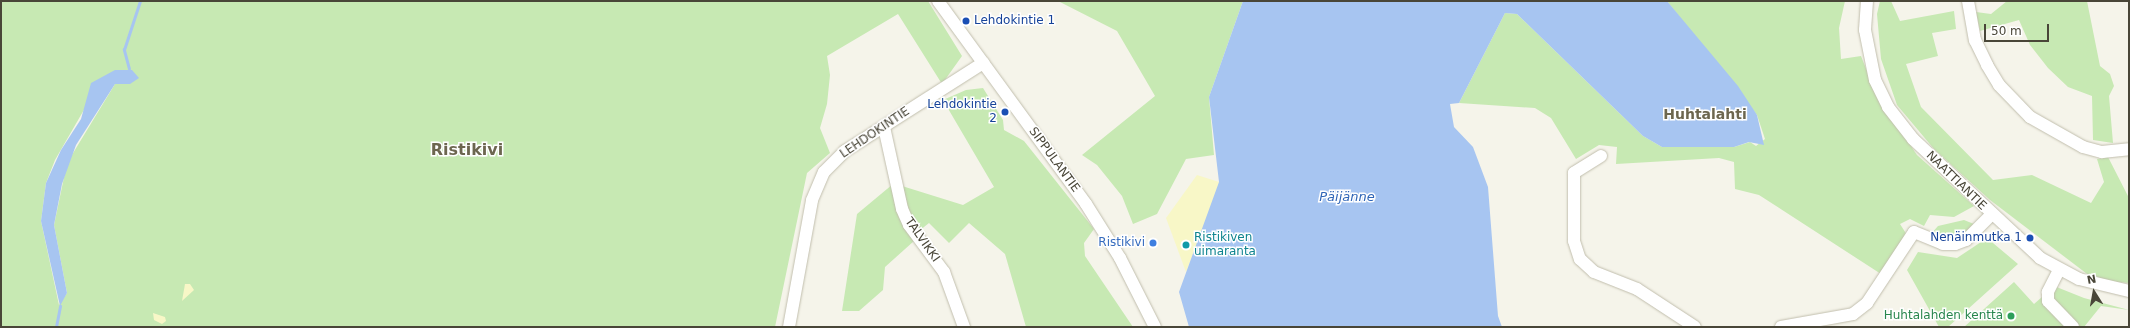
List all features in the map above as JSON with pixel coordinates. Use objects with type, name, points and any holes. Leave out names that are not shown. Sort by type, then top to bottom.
[{"type":"street","name":"SIPPULANTIE","points":[[938,1],[1086,204],[1120,258],[1155,327]]},
{"type":"street","name":"NAATTIANTIE","points":[[1867,1],[1868,53],[1888,107],[1913,139],[2023,245],[2059,270],[2096,286],[2129,291]]},
{"type":"street","points":[[1968,1],[1975,40],[1987,65],[1999,85],[2030,117],[2083,147],[2102,152],[2129,149]]},
{"type":"street","name":"LEHDOKINTIE","points":[[789,327],[812,200],[824,172],[845,151],[983,63]]},
{"type":"street","name":"TALVIKKI","points":[[884,127],[904,215],[944,272],[964,327]]},
{"type":"street","points":[[1601,156],[1574,173],[1574,241],[1580,260],[1594,272],[1637,289],[1695,327]]},
{"type":"street","points":[[1781,327],[1853,314],[1861,310],[1911,230],[1943,244],[1955,244],[1966,240],[1991,215]]},
{"type":"street","points":[[2059,270],[2048,292],[2048,301],[2073,327]]},
{"type":"shaded area","points":[[1,1],[928,1],[962,56],[942,84],[898,14],[827,56],[830,75],[827,104],[820,128],[830,153],[807,173],[775,327],[1,327]],"holes":[[[132,70],[115,84],[67,163],[54,225],[67,293],[59,305],[41,221],[46,183],[55,160],[85,108]]]},
{"type":"shaded area","points":[[1058,1],[1243,1],[1209,97],[1214,155],[1186,159],[1157,214],[1133,224],[1122,196],[1097,165],[1082,155],[1155,96],[1117,31]]},
{"type":"shaded area","points":[[1667,1],[1845,1],[1839,28],[1841,59],[1861,56],[1876,94],[1917,155],[1974,206],[1954,217],[1930,215],[1924,226],[1910,219],[1900,224],[1907,235],[1881,274],[1759,195],[1735,189],[1734,162],[1719,158],[1616,164],[1617,147],[1599,145],[1576,159],[1551,118],[1535,108],[1459,103],[1505,13],[1517,14],[1643,136],[1662,147],[1734,147],[1750,142],[1756,146],[1765,139],[1757,115]]},
{"type":"shaded area","points":[[1880,1],[1891,1],[1900,21],[1954,11],[1956,29],[1932,33],[1938,56],[1906,64],[1921,107],[1993,180],[2032,175],[2091,203],[2104,182],[2097,159],[2108,157],[2129,198],[2129,283],[2095,280],[1990,200],[1934,149],[1897,105],[1881,59],[1877,14]]},
{"type":"shaded area","points":[[2007,1],[2087,1],[2100,66],[2110,74],[2114,86],[2109,96],[2113,143],[2093,140],[2092,96],[2068,87],[2048,68],[2030,45],[2019,20],[1980,31],[1976,12],[1991,14]]},
{"type":"shaded area","points":[[983,88],[1003,120],[1004,130],[1024,141],[1094,229],[1084,243],[1085,256],[1133,327],[1026,327],[1005,254],[969,223],[949,243],[929,223],[919,231],[913,224],[902,186],[963,205],[994,187],[943,100],[966,90]]},
{"type":"shaded area","points":[[893,184],[914,241],[885,267],[883,290],[859,311],[842,311],[857,214]]},
{"type":"shaded area","points":[[1964,220],[1974,224],[1964,237],[1950,241],[1931,234],[1938,226]]},
{"type":"shaded area","points":[[1987,238],[2018,264],[1948,327],[1939,327],[1907,270],[1918,252],[1957,258]]},
{"type":"shaded area","name":"Huhtalahden kenttä","points":[[2014,282],[2034,304],[2042,297],[2070,327],[1964,327]]},
{"type":"shaded area","points":[[2054,286],[2084,298],[2129,310],[2101,306],[2084,327],[2078,327],[2053,301]]},
{"type":"sand","name":"Ristikiven uimaranta","points":[[1197,175],[1219,182],[1218,191],[1186,272],[1166,218]]},
{"type":"sand","points":[[185,284],[190,284],[194,290],[182,301]]},
{"type":"sand","points":[[153,313],[165,317],[166,321],[162,324],[154,320]]},
{"type":"water","name":"Päijänne","points":[[1243,1],[1667,1],[1738,86],[1757,115],[1764,145],[1749,142],[1734,147],[1662,147],[1643,136],[1517,14],[1505,13],[1459,103],[1450,104],[1454,127],[1473,147],[1488,187],[1498,316],[1502,327],[1189,327],[1179,292],[1219,182],[1209,97]]},
{"type":"water","points":[[115,70],[132,70],[139,78],[130,84],[115,84],[76,145],[62,184],[54,225],[67,293],[60,306],[41,221],[46,183],[61,150],[81,119],[91,83]]},
{"type":"waterway","points":[[129,69],[124,50],[140,1]]},
{"type":"waterway","points":[[56,327],[60,306]]},
{"type":"place","name":"Lehdokintie 1","points":[[966,21]]},
{"type":"place","name":"Lehdokintie 2","points":[[1005,112]]},
{"type":"place","name":"Nenäinmutka 1","points":[[2030,238]]},
{"type":"place","name":"Ristikivi","points":[[1153,243]]},
{"type":"place","name":"Ristikiven uimaranta","points":[[1186,245]]},
{"type":"place","name":"Huhtalahden kenttä","points":[[2011,316]]},
{"type":"district","name":"Huhtalahti","points":[[1705,114]]},
{"type":"district","name":"Ristikivi","points":[[467,150]]}]
